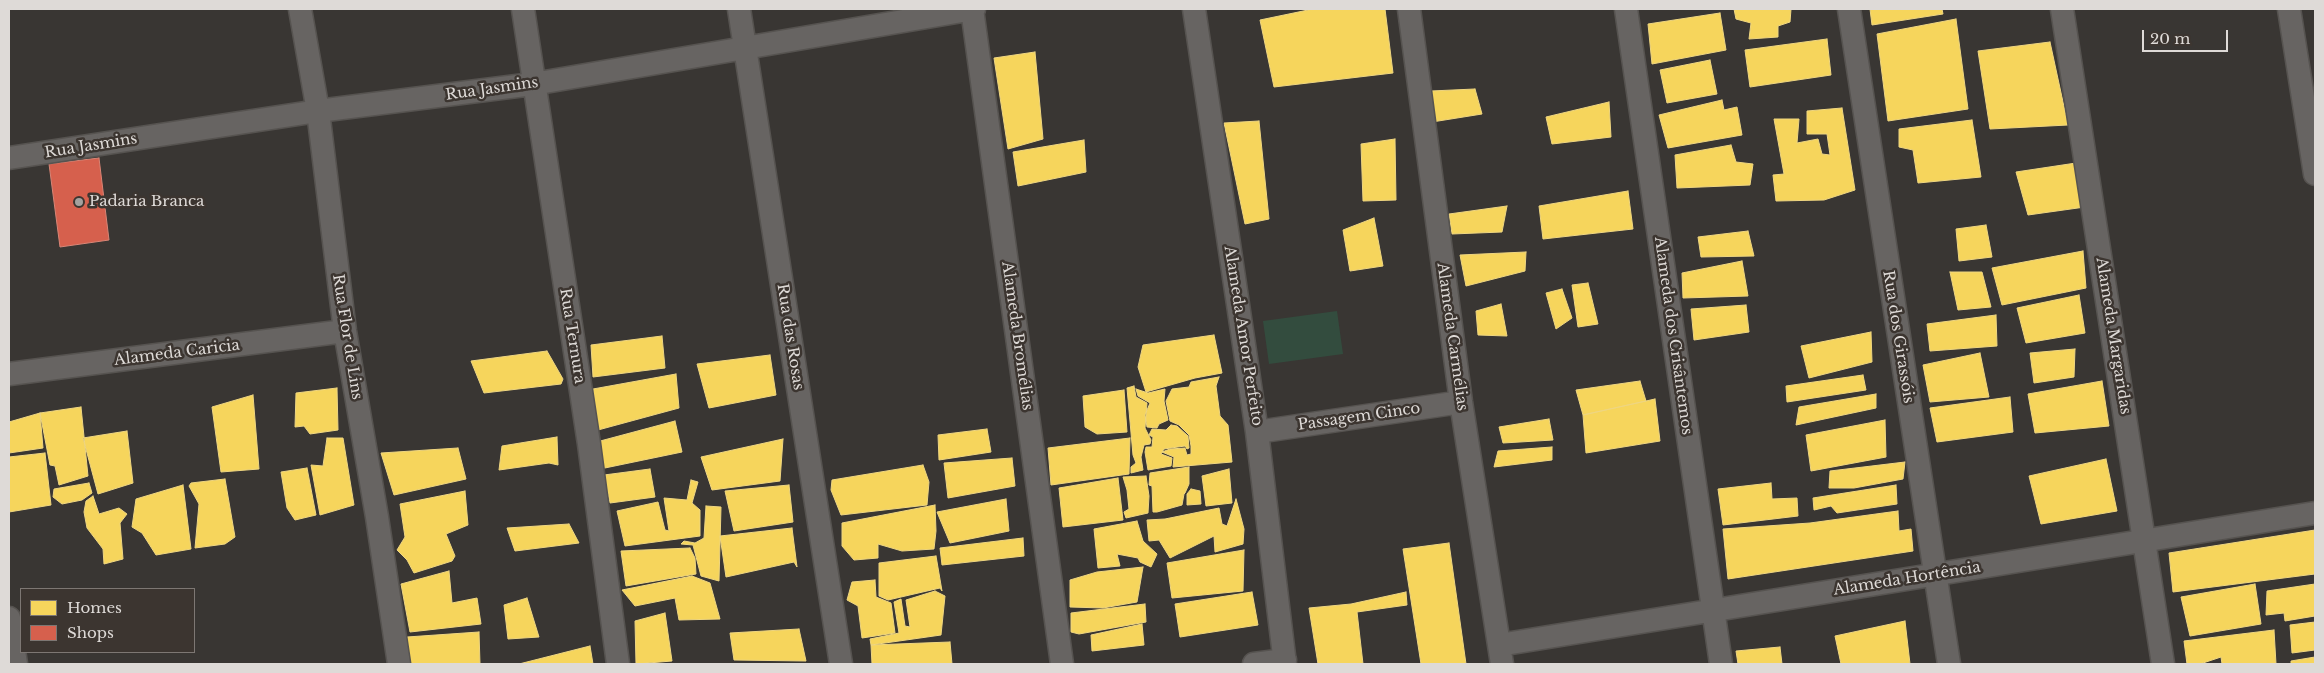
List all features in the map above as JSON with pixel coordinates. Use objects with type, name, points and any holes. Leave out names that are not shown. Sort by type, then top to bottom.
[{"type":"street","name":"Rua Flor de Lins","points":[[300,9],[318,111],[345,331],[377,517],[399,664]]},
{"type":"street","name":"Rua Ternura","points":[[523,9],[589,444],[618,664]]},
{"type":"street","name":"Rua das Rosas","points":[[739,9],[841,664]]},
{"type":"street","name":"Rua Jasmins","points":[[9,158],[318,111],[533,84],[973,9]]},
{"type":"street","name":"Alameda Bromélias","points":[[973,9],[1062,664]]},
{"type":"street","name":"Alameda Amor Perfeito","points":[[1194,9],[1257,432],[1285,662]]},
{"type":"street","name":"Alameda Carmélias","points":[[1409,9],[1460,402],[1500,654]]},
{"type":"street","name":"Alameda dos Crisântemos","points":[[1626,9],[1721,664]]},
{"type":"street","name":"Rua dos Girassóis","points":[[1849,9],[1949,664]]},
{"type":"street","name":"Alameda Margaridas","points":[[2062,9],[2163,664]]},
{"type":"street","points":[[2290,9],[2315,174]]},
{"type":"street","name":"Alameda Caricia","points":[[9,374],[345,331]]},
{"type":"street","name":"Passagem Cinco","points":[[1257,432],[1460,402]]},
{"type":"street","name":"Alameda Hortência","points":[[1500,654],[1713,610],[2315,513]]},
{"type":"street","points":[[9,618],[16,664]]},
{"type":"street","points":[[1254,664],[1285,662]]},
{"type":"green space","points":[[1337,311],[1343,354],[1269,364],[1263,321]]},
{"type":"building: Homes","points":[[1313,9],[1385,9],[1393,73],[1274,87],[1260,20]]},
{"type":"building: Homes","points":[[1734,9],[1791,9],[1790,22],[1778,26],[1778,37],[1749,39],[1751,23],[1736,19]]},
{"type":"building: Homes","points":[[1870,9],[1942,9],[1943,14],[1872,25]]},
{"type":"building: Homes","points":[[1720,13],[1726,50],[1652,64],[1648,24]]},
{"type":"building: Homes","points":[[1956,19],[1968,109],[1888,121],[1877,34]]},
{"type":"building: Homes","points":[[1827,39],[1831,75],[1750,87],[1745,50]]},
{"type":"building: Homes","points":[[2050,42],[2068,125],[1990,129],[1978,51]]},
{"type":"building: Homes","points":[[1035,52],[1043,139],[1008,149],[994,58]]},
{"type":"building: Homes","points":[[1710,60],[1717,94],[1667,103],[1660,70]]},
{"type":"building: Homes","points":[[1475,89],[1482,114],[1432,122],[1431,91]]},
{"type":"building: Homes","points":[[1722,100],[1724,110],[1737,107],[1742,135],[1668,148],[1659,115]]},
{"type":"building: Homes","points":[[1609,102],[1611,137],[1552,144],[1546,117]]},
{"type":"building: Homes","points":[[1842,108],[1855,190],[1824,200],[1776,201],[1773,175],[1784,174],[1774,119],[1799,119],[1797,143],[1818,139],[1822,154],[1830,155],[1827,134],[1807,134],[1807,111]]},
{"type":"building: Homes","points":[[1972,120],[1981,177],[1918,183],[1913,150],[1899,147],[1899,129]]},
{"type":"building: Homes","points":[[1259,121],[1269,219],[1245,224],[1224,123]]},
{"type":"building: Homes","points":[[1395,139],[1396,200],[1363,201],[1361,144]]},
{"type":"building: Homes","points":[[1084,140],[1086,172],[1018,186],[1013,152]]},
{"type":"building: Homes","points":[[1731,145],[1736,162],[1753,164],[1750,185],[1677,188],[1675,155]]},
{"type":"building: Homes","points":[[2076,163],[2085,207],[2028,215],[2016,172]]},
{"type":"building: Homes","points":[[1628,191],[1633,229],[1543,239],[1539,206]]},
{"type":"building: Homes","points":[[1507,206],[1502,232],[1452,234],[1449,214]]},
{"type":"building: Homes","points":[[1374,218],[1383,266],[1350,271],[1343,230]]},
{"type":"building: Homes","points":[[1986,225],[1992,257],[1959,261],[1956,229]]},
{"type":"building: Homes","points":[[1748,231],[1754,256],[1701,257],[1698,237]]},
{"type":"building: Homes","points":[[2083,251],[2086,288],[2002,305],[1992,268]]},
{"type":"building: Homes","points":[[1526,252],[1525,271],[1466,286],[1460,255]]},
{"type":"building: Homes","points":[[1742,261],[1748,296],[1683,298],[1682,273]]},
{"type":"building: Homes","points":[[1950,272],[1982,272],[1991,307],[1958,310]]},
{"type":"building: Homes","points":[[1588,283],[1598,324],[1578,327],[1572,285]]},
{"type":"building: Homes","points":[[1562,289],[1572,318],[1556,329],[1546,293]]},
{"type":"building: Homes","points":[[2079,295],[2085,333],[2026,343],[2017,308]]},
{"type":"building: Homes","points":[[1501,304],[1507,336],[1478,335],[1476,311]]},
{"type":"building: Homes","points":[[1746,305],[1749,332],[1694,340],[1691,309]]},
{"type":"building: Homes","points":[[1996,315],[1997,346],[1930,351],[1927,324]]},
{"type":"building: Homes","points":[[1871,332],[1872,362],[1809,378],[1801,346]]},
{"type":"building: Homes","points":[[1214,335],[1222,373],[1195,378],[1146,392],[1138,367],[1143,345]]},
{"type":"building: Homes","points":[[662,336],[665,368],[593,377],[591,345]]},
{"type":"building: Homes","points":[[2075,349],[2074,377],[2034,383],[2030,353]]},
{"type":"building: Homes","points":[[547,351],[563,379],[561,384],[484,393],[471,361]]},
{"type":"building: Homes","points":[[1980,353],[1989,397],[1930,402],[1923,365]]},
{"type":"building: Homes","points":[[770,355],[776,395],[709,408],[697,364]]},
{"type":"building: Homes","points":[[676,374],[679,408],[598,430],[593,389]]},
{"type":"building: Homes","points":[[1863,375],[1866,390],[1787,402],[1786,386]]},
{"type":"building: Homes","points":[[1219,377],[1216,386],[1220,416],[1228,425],[1232,462],[1173,467],[1174,457],[1162,452],[1170,449],[1185,448],[1187,455],[1191,454],[1191,446],[1189,435],[1179,425],[1170,421],[1166,401],[1172,389],[1189,387],[1191,382]]},
{"type":"building: Homes","points":[[1640,381],[1646,401],[1583,415],[1576,390]]},
{"type":"building: Homes","points":[[2102,381],[2109,426],[2035,433],[2028,394]]},
{"type":"building: Homes","points":[[1134,386],[1136,397],[1147,403],[1145,428],[1151,440],[1150,444],[1144,445],[1141,457],[1143,470],[1131,473],[1131,467],[1136,463],[1133,455],[1127,388]]},
{"type":"building: Homes","points":[[337,388],[338,430],[310,434],[304,426],[295,427],[296,393]]},
{"type":"building: Homes","points":[[1136,389],[1148,393],[1165,389],[1164,401],[1168,420],[1159,424],[1157,428],[1147,427],[1145,415],[1150,403],[1138,396]]},
{"type":"building: Homes","points":[[1124,390],[1127,432],[1097,434],[1085,427],[1083,396]]},
{"type":"building: Homes","points":[[1876,394],[1876,408],[1796,425],[1799,407]]},
{"type":"building: Homes","points":[[253,395],[259,469],[221,472],[212,407]]},
{"type":"building: Homes","points":[[2010,397],[2013,432],[1937,442],[1930,408]]},
{"type":"building: Homes","points":[[1655,399],[1660,441],[1586,453],[1583,415]]},
{"type":"building: Homes","points":[[81,407],[88,476],[59,485],[55,466],[50,465],[40,413]]},
{"type":"building: Homes","points":[[40,413],[43,448],[9,453],[9,422]]},
{"type":"building: Homes","points":[[1549,419],[1553,440],[1503,443],[1499,427]]},
{"type":"building: Homes","points":[[1885,420],[1886,457],[1811,471],[1806,435]]},
{"type":"building: Homes","points":[[675,421],[682,452],[600,469],[589,444]]},
{"type":"building: Homes","points":[[1171,425],[1177,426],[1188,436],[1189,448],[1187,449],[1185,446],[1164,449],[1161,454],[1172,458],[1171,466],[1148,470],[1145,452],[1146,447],[1152,447],[1153,437],[1149,435],[1152,429],[1166,430]]},
{"type":"building: Homes","points":[[987,429],[991,452],[939,460],[938,435]]},
{"type":"building: Homes","points":[[127,431],[133,483],[98,494],[83,438]]},
{"type":"building: Homes","points":[[557,437],[558,465],[549,463],[499,470],[502,446]]},
{"type":"building: Homes","points":[[327,438],[343,438],[354,505],[320,515],[311,465],[323,466]]},
{"type":"building: Homes","points":[[1130,438],[1129,474],[1051,485],[1048,448]]},
{"type":"building: Homes","points":[[783,439],[780,481],[712,490],[701,457]]},
{"type":"building: Homes","points":[[1552,447],[1552,460],[1494,467],[1498,451]]},
{"type":"building: Homes","points":[[458,448],[466,479],[394,495],[381,453]]},
{"type":"building: Homes","points":[[45,453],[51,505],[9,512],[9,457]]},
{"type":"building: Homes","points":[[1012,458],[1015,486],[948,498],[944,463]]},
{"type":"building: Homes","points":[[2106,459],[2117,511],[2041,524],[2029,476]]},
{"type":"building: Homes","points":[[1905,462],[1903,479],[1854,488],[1829,488],[1830,471]]},
{"type":"building: Homes","points":[[923,465],[929,482],[927,505],[841,515],[831,490],[832,480]]},
{"type":"building: Homes","points":[[1189,467],[1189,484],[1184,494],[1182,505],[1153,512],[1152,486],[1149,485],[1150,473]]},
{"type":"building: Homes","points":[[307,468],[316,515],[295,520],[287,508],[281,472]]},
{"type":"building: Homes","points":[[650,469],[655,497],[610,503],[604,475]]},
{"type":"building: Homes","points":[[1229,469],[1232,503],[1206,506],[1202,476]]},
{"type":"building: Homes","points":[[1146,476],[1149,496],[1148,513],[1126,518],[1124,512],[1129,509],[1127,490],[1123,477]]},
{"type":"building: Homes","points":[[1118,478],[1123,520],[1063,527],[1059,488]]},
{"type":"building: Homes","points":[[225,479],[235,537],[225,544],[195,548],[199,504],[189,486],[191,483]]},
{"type":"building: Homes","points":[[691,480],[698,482],[692,503],[700,510],[700,536],[625,546],[617,511],[658,502],[665,530],[669,531],[664,498],[687,500]]},
{"type":"building: Homes","points":[[89,483],[92,493],[82,500],[62,504],[53,497],[54,489]]},
{"type":"building: Homes","points":[[1771,483],[1772,499],[1797,498],[1798,516],[1723,525],[1718,489]]},
{"type":"building: Homes","points":[[183,485],[191,549],[156,555],[142,533],[132,527],[136,499]]},
{"type":"building: Homes","points":[[789,485],[793,522],[734,531],[725,491]]},
{"type":"building: Homes","points":[[1896,485],[1897,504],[1837,513],[1831,506],[1814,510],[1813,498]]},
{"type":"building: Homes","points":[[1191,489],[1200,491],[1201,504],[1187,505],[1187,494]]},
{"type":"building: Homes","points":[[465,491],[468,525],[446,534],[455,556],[452,561],[414,573],[407,560],[397,550],[405,537],[400,504]]},
{"type":"building: Homes","points":[[93,496],[99,514],[119,508],[127,514],[120,523],[123,559],[104,564],[103,549],[87,528],[84,512],[86,501]]},
{"type":"building: Homes","points":[[1006,499],[1009,531],[950,543],[937,512]]},
{"type":"building: Homes","points":[[1236,499],[1244,529],[1243,544],[1215,552],[1214,536],[1170,558],[1159,540],[1149,541],[1147,520],[1165,519],[1219,508],[1222,524],[1227,526]]},
{"type":"building: Homes","points":[[935,505],[936,531],[934,549],[902,551],[878,544],[878,558],[854,560],[842,546],[842,523]]},
{"type":"building: Homes","points":[[706,506],[721,507],[719,581],[701,576],[693,545],[681,544],[684,541],[695,543],[704,538]]},
{"type":"building: Homes","points":[[1898,511],[1899,531],[1911,529],[1913,551],[1728,579],[1723,529],[1810,523]]},
{"type":"building: Homes","points":[[1137,521],[1143,541],[1157,554],[1151,567],[1140,562],[1138,558],[1117,554],[1120,566],[1098,568],[1094,529]]},
{"type":"building: Homes","points":[[569,524],[579,543],[515,551],[507,528]]},
{"type":"building: Homes","points":[[792,528],[797,567],[794,562],[726,577],[720,536]]},
{"type":"building: Homes","points":[[2315,530],[2315,574],[2173,592],[2169,553]]},
{"type":"building: Homes","points":[[1023,538],[1024,556],[942,565],[940,548]]},
{"type":"building: Homes","points":[[1449,543],[1466,664],[1421,664],[1403,549]]},
{"type":"building: Homes","points":[[690,548],[695,558],[696,574],[626,586],[621,551]]},
{"type":"building: Homes","points":[[1244,550],[1243,591],[1172,598],[1167,563]]},
{"type":"building: Homes","points":[[936,556],[942,591],[940,588],[888,600],[879,596],[879,563]]},
{"type":"building: Homes","points":[[1143,567],[1137,602],[1103,608],[1070,607],[1070,580],[1097,572]]},
{"type":"building: Homes","points":[[449,571],[452,603],[477,598],[481,624],[410,632],[401,584]]},
{"type":"building: Homes","points":[[692,576],[710,583],[720,619],[679,620],[675,598],[635,606],[622,590]]},
{"type":"building: Homes","points":[[875,580],[876,597],[891,603],[895,633],[862,638],[858,606],[847,600],[852,582]]},
{"type":"building: Homes","points":[[2255,584],[2261,624],[2190,636],[2181,597]]},
{"type":"building: Homes","points":[[2315,584],[2315,616],[2285,621],[2284,613],[2266,615],[2267,591]]},
{"type":"building: Homes","points":[[935,591],[945,596],[941,635],[871,645],[870,639],[899,633],[894,602],[901,599],[905,626],[910,627],[906,600]]},
{"type":"building: Homes","points":[[1252,592],[1258,625],[1180,637],[1175,604]]},
{"type":"building: Homes","points":[[1406,592],[1407,605],[1357,612],[1363,664],[1318,664],[1309,608],[1351,604]]},
{"type":"building: Homes","points":[[527,598],[539,637],[508,639],[504,605]]},
{"type":"building: Homes","points":[[1145,604],[1146,622],[1079,634],[1071,632],[1071,613]]},
{"type":"building: Homes","points":[[665,613],[672,661],[636,664],[635,621]]},
{"type":"building: Homes","points":[[1905,621],[1910,664],[1841,664],[1835,636]]},
{"type":"building: Homes","points":[[2315,622],[2315,650],[2292,653],[2290,625]]},
{"type":"building: Homes","points":[[1142,624],[1144,645],[1092,651],[1091,635]]},
{"type":"building: Homes","points":[[799,629],[806,661],[734,660],[730,633]]},
{"type":"building: Homes","points":[[2274,630],[2276,664],[2222,664],[2221,657],[2200,664],[2187,664],[2184,641]]},
{"type":"building: Homes","points":[[479,632],[480,664],[410,664],[407,637]]},
{"type":"building: Homes","points":[[950,642],[952,664],[872,664],[871,645]]},
{"type":"building: Homes","points":[[590,646],[593,664],[519,664]]},
{"type":"building: Homes","points":[[1780,647],[1782,664],[1738,664],[1736,651]]},
{"type":"building: Homes","points":[[2315,657],[2315,664],[2291,664],[2291,661]]},
{"type":"building: Shops","name":"Padaria Branca","points":[[99,158],[109,240],[60,247],[49,164]]},
{"type":"place","name":"Padaria Branca","points":[[79,202]]}]
